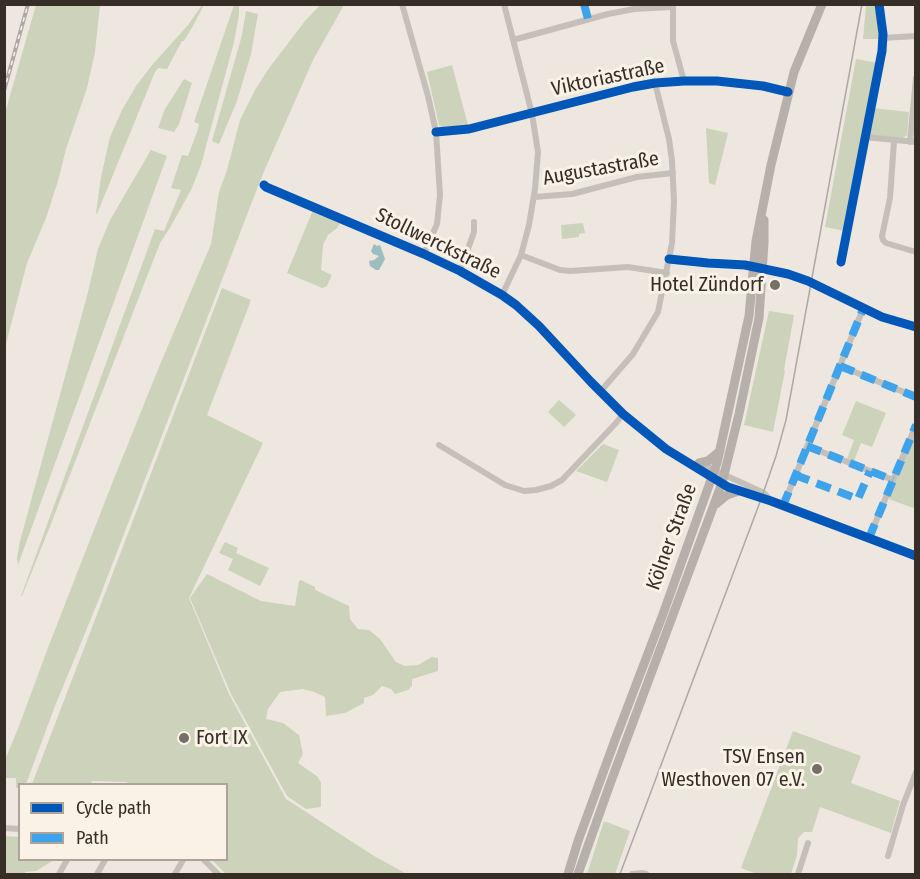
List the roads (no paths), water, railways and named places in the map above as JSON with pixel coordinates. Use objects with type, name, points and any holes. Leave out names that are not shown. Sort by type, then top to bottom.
[{"type":"main road","name":"Kölner Straße","points":[[578,874],[719,476],[755,342],[759,318],[756,242],[764,200],[788,92],[801,53],[822,4]]},
{"type":"main road","name":"Kölner Straße","points":[[568,874],[613,743],[714,505],[719,476],[720,450],[758,267]]},
{"type":"main road","points":[[699,463],[710,459],[720,450]]},
{"type":"main road","points":[[714,505],[727,495],[739,491]]},
{"type":"street","points":[[402,4],[436,132],[440,195],[437,224],[424,254]]},
{"type":"street","points":[[502,295],[521,255],[529,225],[538,152],[532,114],[504,4]]},
{"type":"street","points":[[608,14],[609,4]]},
{"type":"street","points":[[513,40],[608,14],[673,6],[673,41],[684,81]]},
{"type":"street","points":[[883,38],[915,36]]},
{"type":"street","points":[[864,137],[913,142],[915,78]]},
{"type":"street","name":"Viktoriastraße","points":[[436,132],[469,129],[655,83],[737,82],[788,92]]},
{"type":"street","points":[[600,392],[633,354],[658,312],[667,273],[674,221],[673,173],[669,139],[655,83]]},
{"type":"street","points":[[894,141],[890,198],[882,236],[886,243],[915,252]]},
{"type":"street","name":"Augustastraße","points":[[534,197],[572,194],[637,177],[673,173]]},
{"type":"street","name":"Stollwerckstraße","points":[[264,185],[424,254],[502,295],[539,326],[622,414],[666,449],[719,476]]},
{"type":"street","points":[[460,271],[474,232],[474,222]]},
{"type":"street","points":[[521,255],[560,270],[628,267],[667,273]]},
{"type":"street","points":[[669,260],[758,267],[788,274],[808,281],[863,309],[915,327]]},
{"type":"street","points":[[783,506],[863,309]]},
{"type":"street","points":[[840,366],[915,397]]},
{"type":"street","points":[[439,445],[505,485],[524,491],[536,490],[551,486],[561,480],[622,414]]},
{"type":"street","points":[[869,538],[915,425]]},
{"type":"street","points":[[807,446],[893,480]]},
{"type":"street","name":"Stollwerckstraße","points":[[685,460],[699,463],[719,476]]},
{"type":"street","points":[[719,476],[739,491],[915,556]]},
{"type":"street","points":[[719,476],[764,493],[771,501]]},
{"type":"street","points":[[888,856],[902,806],[915,772]]},
{"type":"street","points":[[798,874],[808,843]]},
{"type":"street","points":[[59,874],[67,861]]},
{"type":"street","points":[[205,861],[218,874]]},
{"type":"street","points":[[632,874],[646,874]]},
{"type":"water","points":[[374,244],[380,245],[385,259],[379,270],[370,266],[369,261],[379,256],[371,251]]},
{"type":"tram line","points":[[620,874],[776,456],[786,420],[862,4]]},
{"type":"railway","points":[[4,91],[28,4]]},
{"type":"place","name":"Hotel Zündorf","points":[[775,285]]},
{"type":"place","name":"Fort IX","points":[[184,738]]},
{"type":"place","name":"TSV Ensen Westhoven 07 e.V.","points":[[817,769]]}]
